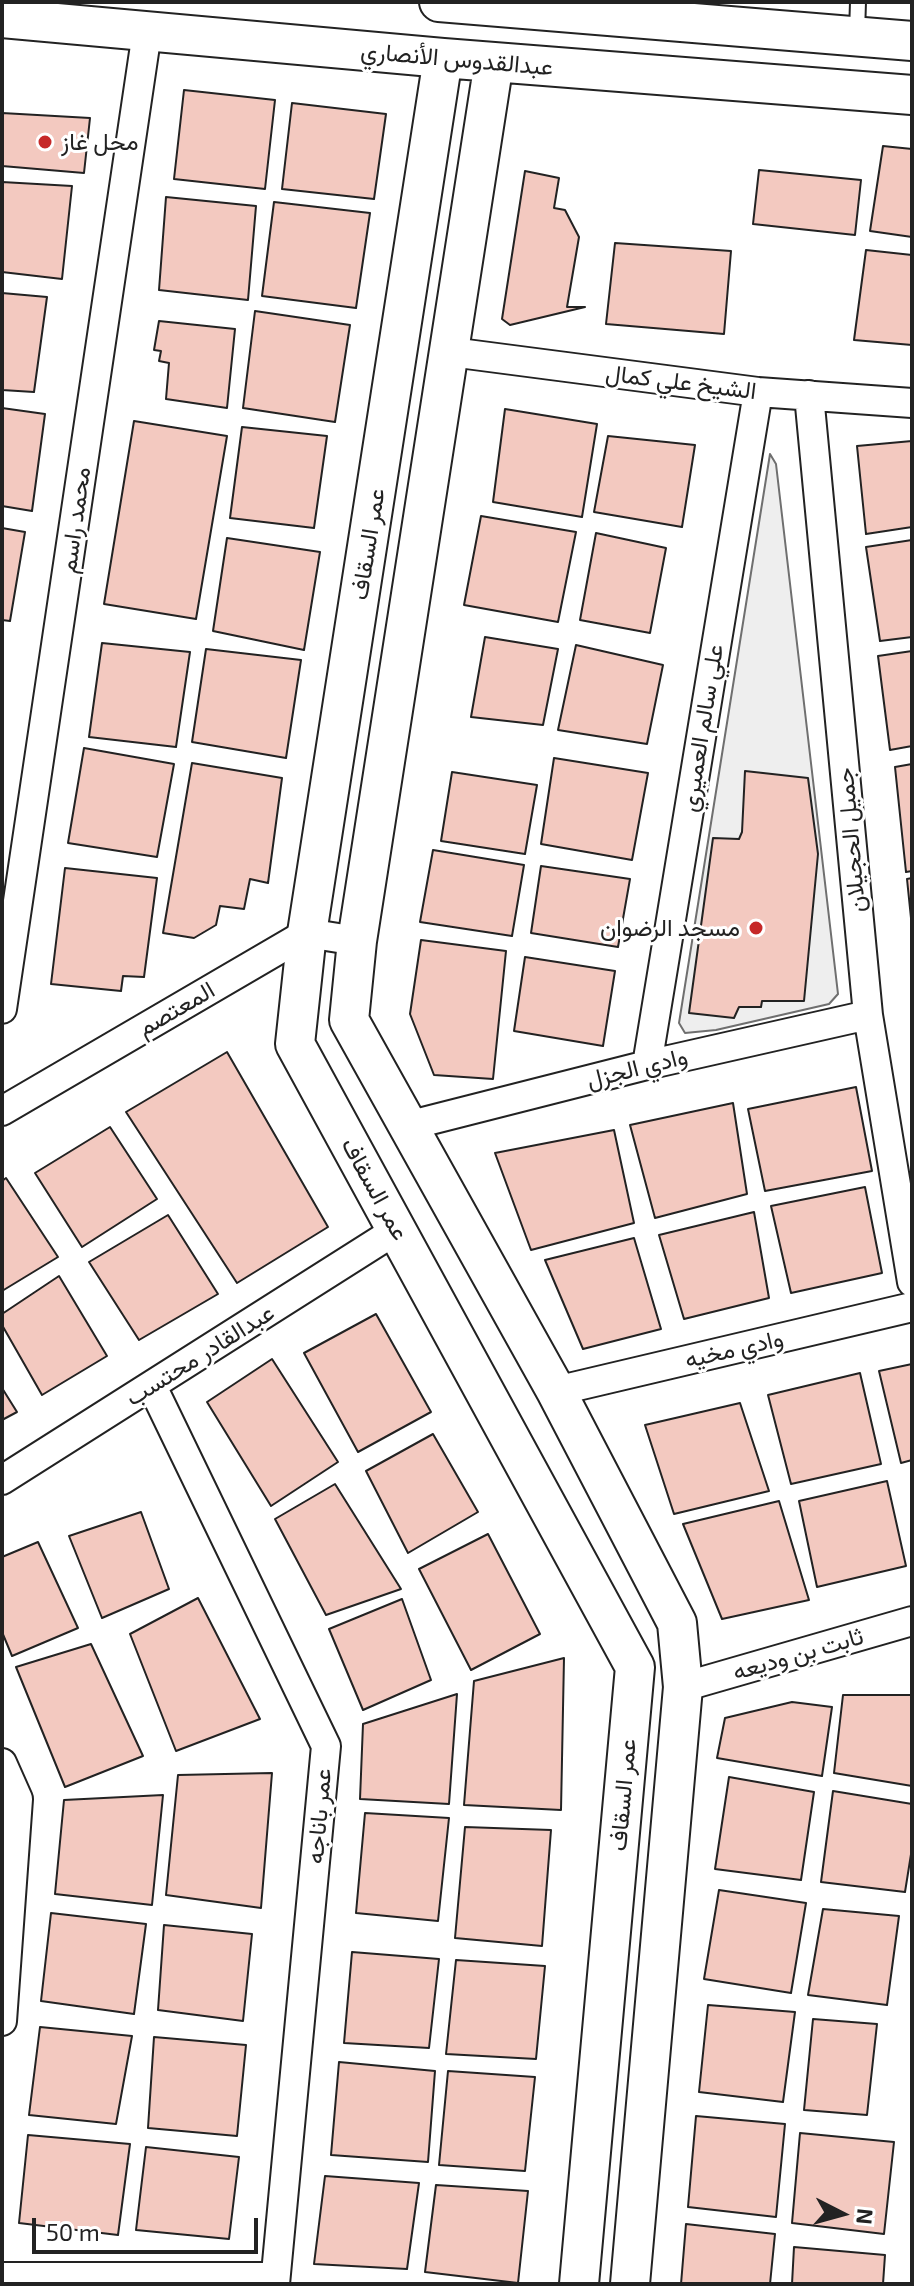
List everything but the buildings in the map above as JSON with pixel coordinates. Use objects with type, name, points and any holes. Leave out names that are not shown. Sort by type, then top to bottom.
[{"type":"street","points":[[439,2],[858,19],[912,41]]},
{"type":"street","name":"عبدالقدوس الأنصاري","points":[[2,18],[443,58],[912,95]]},
{"type":"street","name":"محمد راسم","points":[[2,1009],[147,32]]},
{"type":"street","name":"عمر السقاف","points":[[443,58],[307,933],[295,1044],[635,1667],[579,2284]]},
{"type":"street","name":"عمر السقاف","points":[[494,62],[357,941],[349,1020],[556,1391],[677,1623],[683,1687],[630,2284]]},
{"type":"street","name":"الشيخ علي كمال","points":[[451,352],[758,392],[912,403]]},
{"type":"street","name":"علي سالم العميري","points":[[647,1065],[758,392]]},
{"type":"street","name":"جميل الحجيلان","points":[[809,395],[868,1015],[912,1282]]},
{"type":"street","points":[[307,933],[357,941]]},
{"type":"street","name":"المعتصم","points":[[2,1111],[307,933]]},
{"type":"street","name":"وادي الجزل","points":[[407,1126],[647,1065],[868,1015]]},
{"type":"street","name":"عبدالقادر محتسب","points":[[2,1480],[398,1229]]},
{"type":"street","name":"وادي مخيه","points":[[556,1391],[912,1307]]},
{"type":"street","name":"عمر باناجه","points":[[152,1386],[326,1746],[275,2281]]},
{"type":"street","name":"ثابت بن وديعه","points":[[683,1687],[912,1621]]},
{"type":"street","points":[[2,1763],[18,1799],[2,2007]]},
{"type":"street","points":[[2,2277],[275,2281]]},
{"type":"shaded area","points":[[770,454],[776,464],[838,994],[829,1004],[716,1030],[685,1033],[679,1023]]},
{"type":"place","name":"محل غاز","points":[[45,142]]},
{"type":"place","name":"مسجد الرضوان","points":[[756,928]]}]
